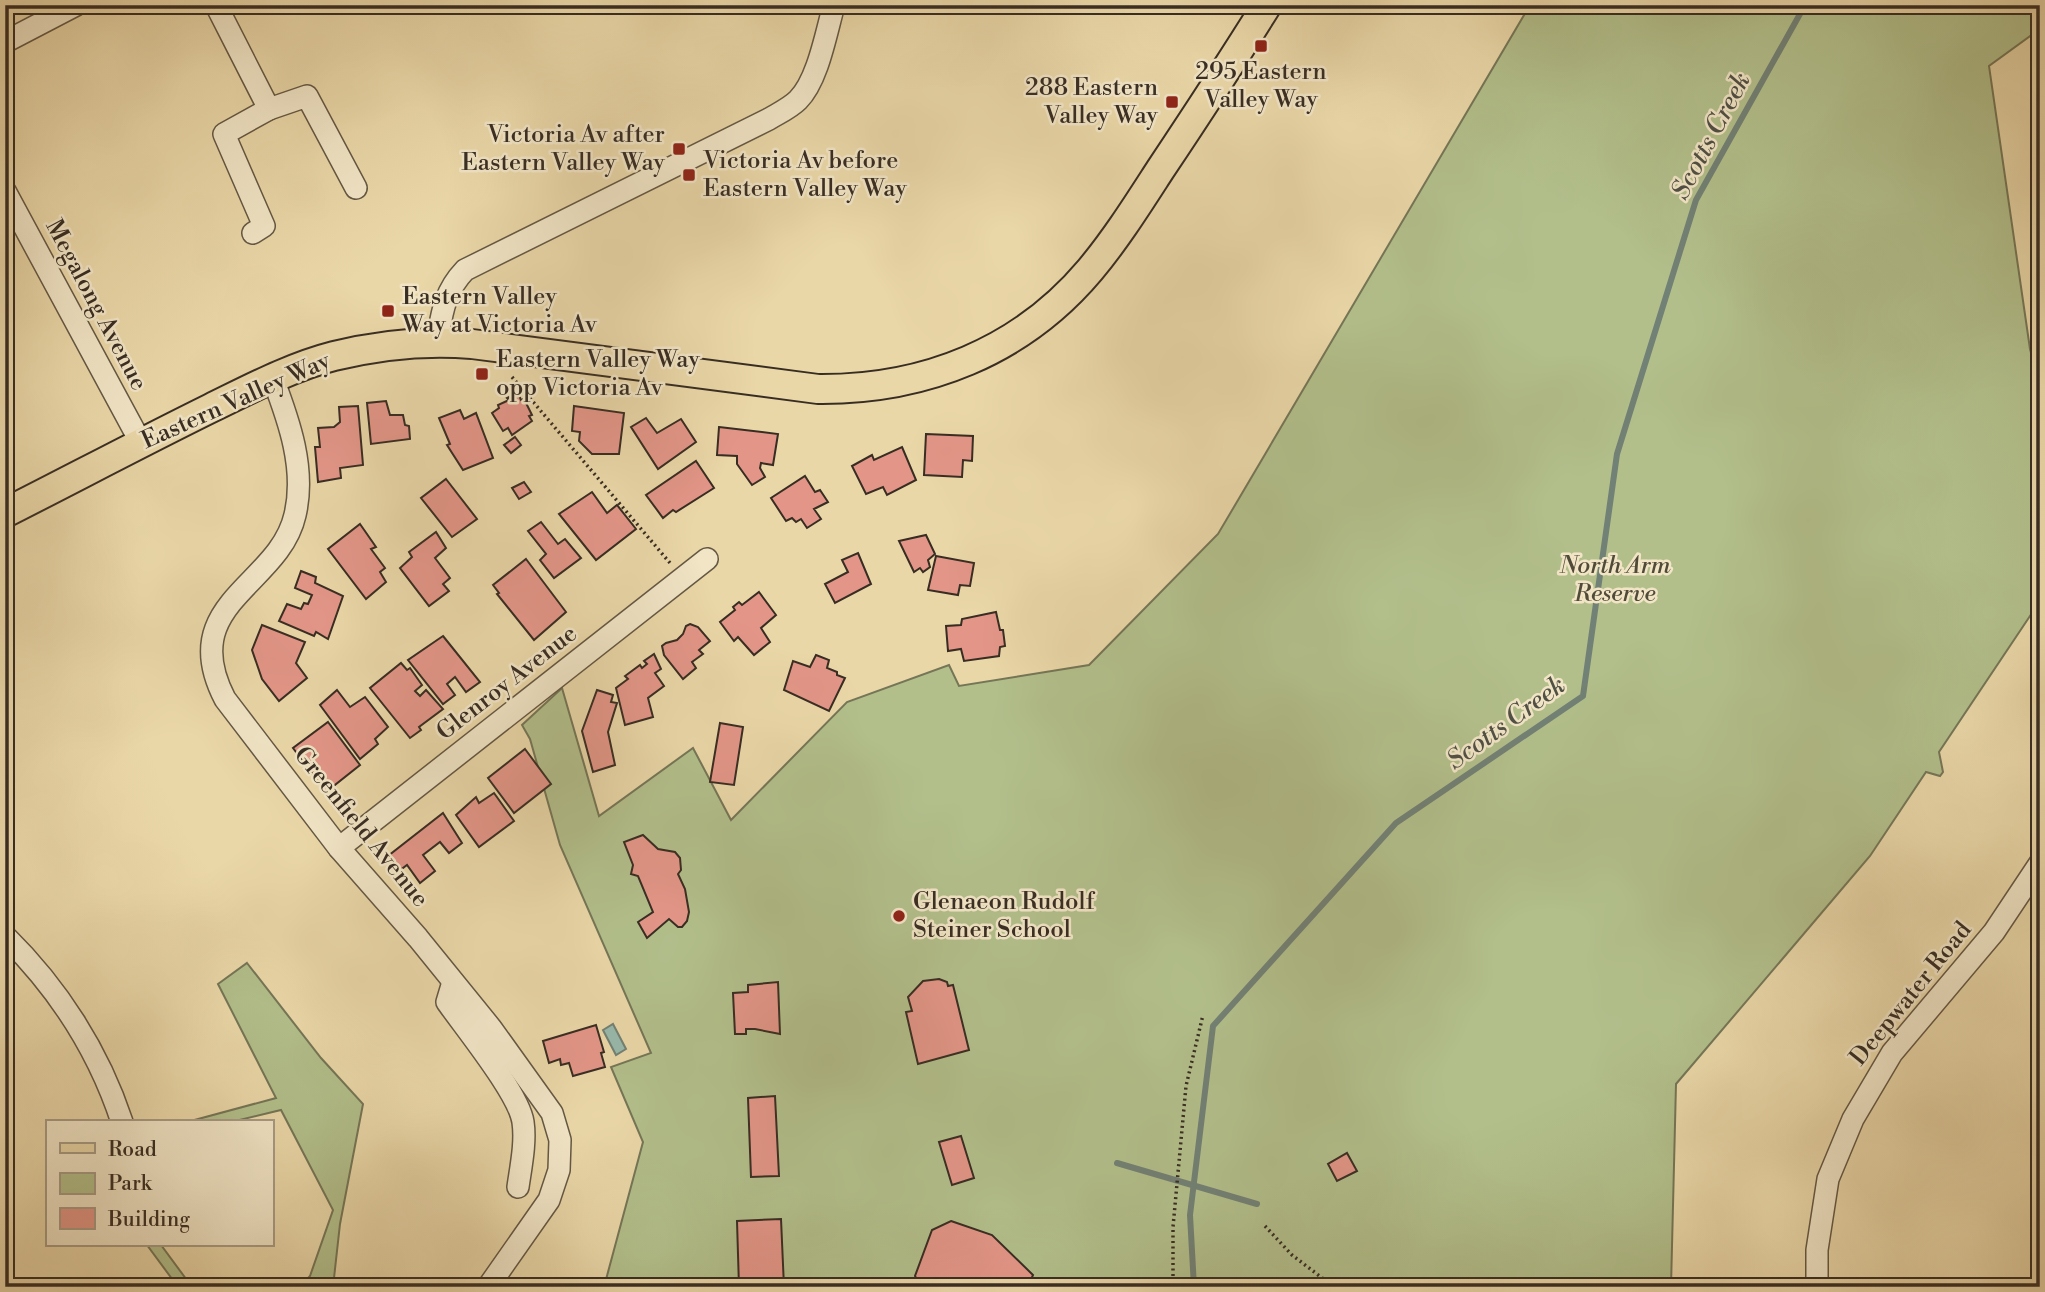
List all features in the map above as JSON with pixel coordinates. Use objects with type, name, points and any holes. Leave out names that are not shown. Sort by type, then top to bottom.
[{"type":"main road","name":"Eastern Valley Way","points":[[5,513],[273,379],[331,356],[371,349],[437,341],[472,344],[818,389],[893,384],[951,368],[995,349],[1034,324],[1089,271],[1129,218],[1267,5]]},
{"type":"street","points":[[5,42],[76,5]]},
{"type":"street","points":[[216,5],[269,109]]},
{"type":"street","points":[[437,341],[446,297],[453,283],[465,270],[769,119],[799,99],[815,70],[834,5]]},
{"type":"street","points":[[253,233],[264,226],[224,134],[269,109],[307,96],[356,188]]},
{"type":"street","name":"Megalong Avenue","points":[[5,191],[141,443]]},
{"type":"street","name":"Greenfield Avenue","points":[[273,379],[288,417],[294,443],[298,489],[295,516],[289,533],[278,550],[230,601],[225,610],[213,640],[215,681],[225,699],[339,848],[453,982],[536,1088],[552,1113],[560,1140],[559,1170],[548,1200],[488,1287]]},
{"type":"street","name":"Glenroy Avenue","points":[[339,848],[707,559]]},
{"type":"street","name":"Deepwater Road","points":[[1817,1287],[1817,1250],[1828,1179],[1853,1119],[1892,1053],[1994,932],[2040,863]]},
{"type":"street","points":[[5,936],[29,960],[87,1041],[114,1097],[121,1120]]},
{"type":"street","points":[[453,982],[447,1002],[512,1095],[523,1121],[518,1187]]},
{"type":"path","points":[[512,377],[682,578]]},
{"type":"path","points":[[1173,1287],[1173,1227],[1186,1086],[1203,1015]]},
{"type":"path","points":[[1265,1226],[1292,1255],[1334,1287]]},
{"type":"green space","name":"North Arm Reserve","points":[[1530,5],[2040,5],[2040,29],[1989,66],[2030,349],[2040,387],[2040,601],[1939,752],[1943,772],[1940,776],[1926,772],[1870,856],[1676,1084],[1671,1287],[604,1287],[643,1142],[611,1067],[651,1053],[560,845],[530,739],[522,725],[562,688],[599,816],[693,748],[731,820],[847,702],[949,665],[959,686],[1089,665],[1218,534]]},
{"type":"green space","points":[[247,963],[321,1058],[363,1104],[340,1224],[333,1287],[300,1287],[310,1276],[333,1210],[281,1110],[239,1120],[194,1120],[276,1098],[218,984]]},
{"type":"green space","points":[[148,1246],[162,1246],[192,1287],[178,1287]]},
{"type":"shaded area","points":[[613,1024],[626,1049],[616,1055],[603,1030]]},
{"type":"building","points":[[518,393],[532,415],[529,416],[532,421],[512,435],[508,428],[503,431],[492,413],[499,408],[498,405],[509,400],[507,398]]},
{"type":"building","points":[[386,401],[390,415],[403,415],[405,425],[409,426],[410,439],[371,444],[367,403]]},
{"type":"building","points":[[358,406],[363,465],[340,468],[341,478],[318,482],[315,447],[320,447],[318,428],[334,427],[340,422],[339,407]]},
{"type":"building","points":[[574,406],[624,413],[619,454],[592,454],[579,441],[580,432],[572,431]]},
{"type":"building","points":[[460,410],[464,419],[476,413],[493,458],[463,470],[447,445],[450,444],[439,418]]},
{"type":"building","points":[[646,418],[657,433],[681,419],[696,442],[658,469],[631,427]]},
{"type":"building","points":[[719,427],[778,434],[773,465],[761,463],[760,468],[765,477],[752,485],[737,464],[737,456],[717,455]]},
{"type":"building","points":[[926,434],[973,436],[972,461],[963,460],[962,477],[924,475]]},
{"type":"building","points":[[515,437],[521,445],[511,453],[504,445]]},
{"type":"building","points":[[902,447],[916,480],[887,495],[883,487],[866,494],[852,466],[872,455],[874,460]]},
{"type":"building","points":[[696,461],[714,488],[663,518],[646,495]]},
{"type":"building","points":[[805,476],[815,492],[820,490],[828,502],[814,509],[821,519],[807,528],[801,519],[796,522],[792,518],[786,521],[771,498]]},
{"type":"building","points":[[446,479],[477,519],[452,537],[421,498]]},
{"type":"building","points":[[524,482],[531,492],[519,499],[512,488]]},
{"type":"building","points":[[592,492],[607,513],[617,505],[636,529],[596,560],[559,514]]},
{"type":"building","points":[[541,522],[558,544],[565,539],[581,558],[554,578],[540,560],[546,554],[528,531]]},
{"type":"building","points":[[360,524],[376,547],[371,549],[385,568],[380,572],[386,582],[366,599],[328,549]]},
{"type":"building","points":[[436,532],[446,548],[435,558],[450,578],[443,584],[449,591],[429,606],[400,568],[412,557],[409,552]]},
{"type":"building","points":[[926,535],[935,554],[928,560],[930,567],[923,572],[920,568],[914,572],[899,541]]},
{"type":"building","points":[[858,553],[871,584],[835,603],[825,584],[848,572],[842,560]]},
{"type":"building","points":[[936,556],[974,563],[970,586],[960,585],[958,595],[928,590]]},
{"type":"building","points":[[526,559],[566,612],[534,640],[497,594],[499,593],[493,585]]},
{"type":"building","points":[[301,571],[316,577],[315,583],[343,596],[328,639],[316,632],[314,636],[279,621],[287,604],[301,609],[304,603],[308,604],[312,595],[295,588]]},
{"type":"building","points":[[759,592],[776,615],[761,628],[770,642],[754,655],[738,637],[734,641],[720,622],[735,610],[733,607],[739,602],[742,605]]},
{"type":"building","points":[[996,612],[1000,630],[1003,630],[1005,646],[1000,647],[999,656],[964,661],[961,649],[948,651],[946,626],[961,625],[962,619]]},
{"type":"building","points":[[690,624],[698,627],[710,641],[699,650],[703,654],[692,662],[696,668],[683,679],[664,655],[662,646],[677,640]]},
{"type":"building","points":[[262,625],[305,642],[296,663],[307,678],[279,701],[262,679],[252,650]]},
{"type":"building","points":[[443,636],[480,682],[466,692],[455,677],[447,684],[455,695],[443,704],[408,660]]},
{"type":"building","points":[[654,654],[661,669],[655,673],[664,686],[648,698],[653,717],[625,725],[616,688],[628,679],[625,676],[640,665],[642,668],[647,664],[644,661]]},
{"type":"building","points":[[816,655],[829,660],[827,668],[845,678],[829,711],[784,690],[793,661],[810,667]]},
{"type":"building","points":[[401,663],[407,670],[410,668],[422,685],[415,691],[420,696],[426,690],[443,709],[419,727],[421,730],[410,738],[370,688]]},
{"type":"building","points":[[337,690],[350,707],[365,697],[388,727],[375,739],[378,744],[360,759],[320,705]]},
{"type":"building","points":[[597,690],[613,695],[611,702],[617,703],[608,732],[615,765],[593,772],[582,731]]},
{"type":"building","points":[[328,722],[360,765],[326,792],[293,748]]},
{"type":"building","points":[[720,723],[743,727],[734,785],[710,782]]},
{"type":"building","points":[[525,749],[551,784],[514,813],[488,778]]},
{"type":"building","points":[[494,793],[514,821],[479,847],[456,815],[476,797],[479,803]]},
{"type":"building","points":[[443,813],[462,843],[449,853],[440,842],[423,855],[435,871],[420,883],[407,865],[399,871],[388,856]]},
{"type":"building","points":[[643,835],[658,849],[675,852],[680,858],[681,870],[678,874],[685,889],[689,912],[682,927],[669,919],[647,938],[638,922],[653,912],[638,876],[631,874],[633,865],[624,842]]},
{"type":"building","points":[[939,979],[947,982],[948,986],[953,985],[969,1050],[918,1064],[906,1012],[912,1011],[908,997],[923,981]]},
{"type":"building","points":[[778,982],[780,1034],[746,1029],[746,1034],[735,1034],[733,993],[748,992],[748,985]]},
{"type":"building","points":[[596,1025],[604,1052],[601,1053],[605,1067],[573,1076],[569,1063],[561,1065],[560,1059],[549,1063],[543,1041]]},
{"type":"building","points":[[775,1096],[779,1176],[751,1177],[748,1098]]},
{"type":"building","points":[[961,1136],[974,1178],[952,1185],[939,1142]]},
{"type":"building","points":[[1347,1153],[1357,1171],[1337,1181],[1328,1164]]},
{"type":"building","points":[[781,1219],[784,1287],[739,1287],[737,1221]]},
{"type":"building","points":[[951,1221],[992,1235],[1033,1275],[1028,1287],[921,1287],[915,1276],[932,1230]]},
{"type":"waterway","name":"Scotts Creek","points":[[1194,1287],[1190,1215],[1213,1026],[1396,823],[1583,696],[1617,454],[1696,200],[1805,5]]},
{"type":"waterway","points":[[1117,1163],[1257,1204]]},
{"type":"place","name":"295 Eastern Valley Way","points":[[1261,46]]},
{"type":"place","name":"288 Eastern Valley Way","points":[[1172,102]]},
{"type":"place","name":"Victoria Av after Eastern Valley Way","points":[[679,149]]},
{"type":"place","name":"Victoria Av before Eastern Valley Way","points":[[689,175]]},
{"type":"place","name":"Eastern Valley Way at Victoria Av","points":[[388,311]]},
{"type":"place","name":"Eastern Valley Way opp Victoria Av","points":[[482,374]]},
{"type":"place","name":"Glenaeon Rudolf Steiner School","points":[[899,916]]}]
